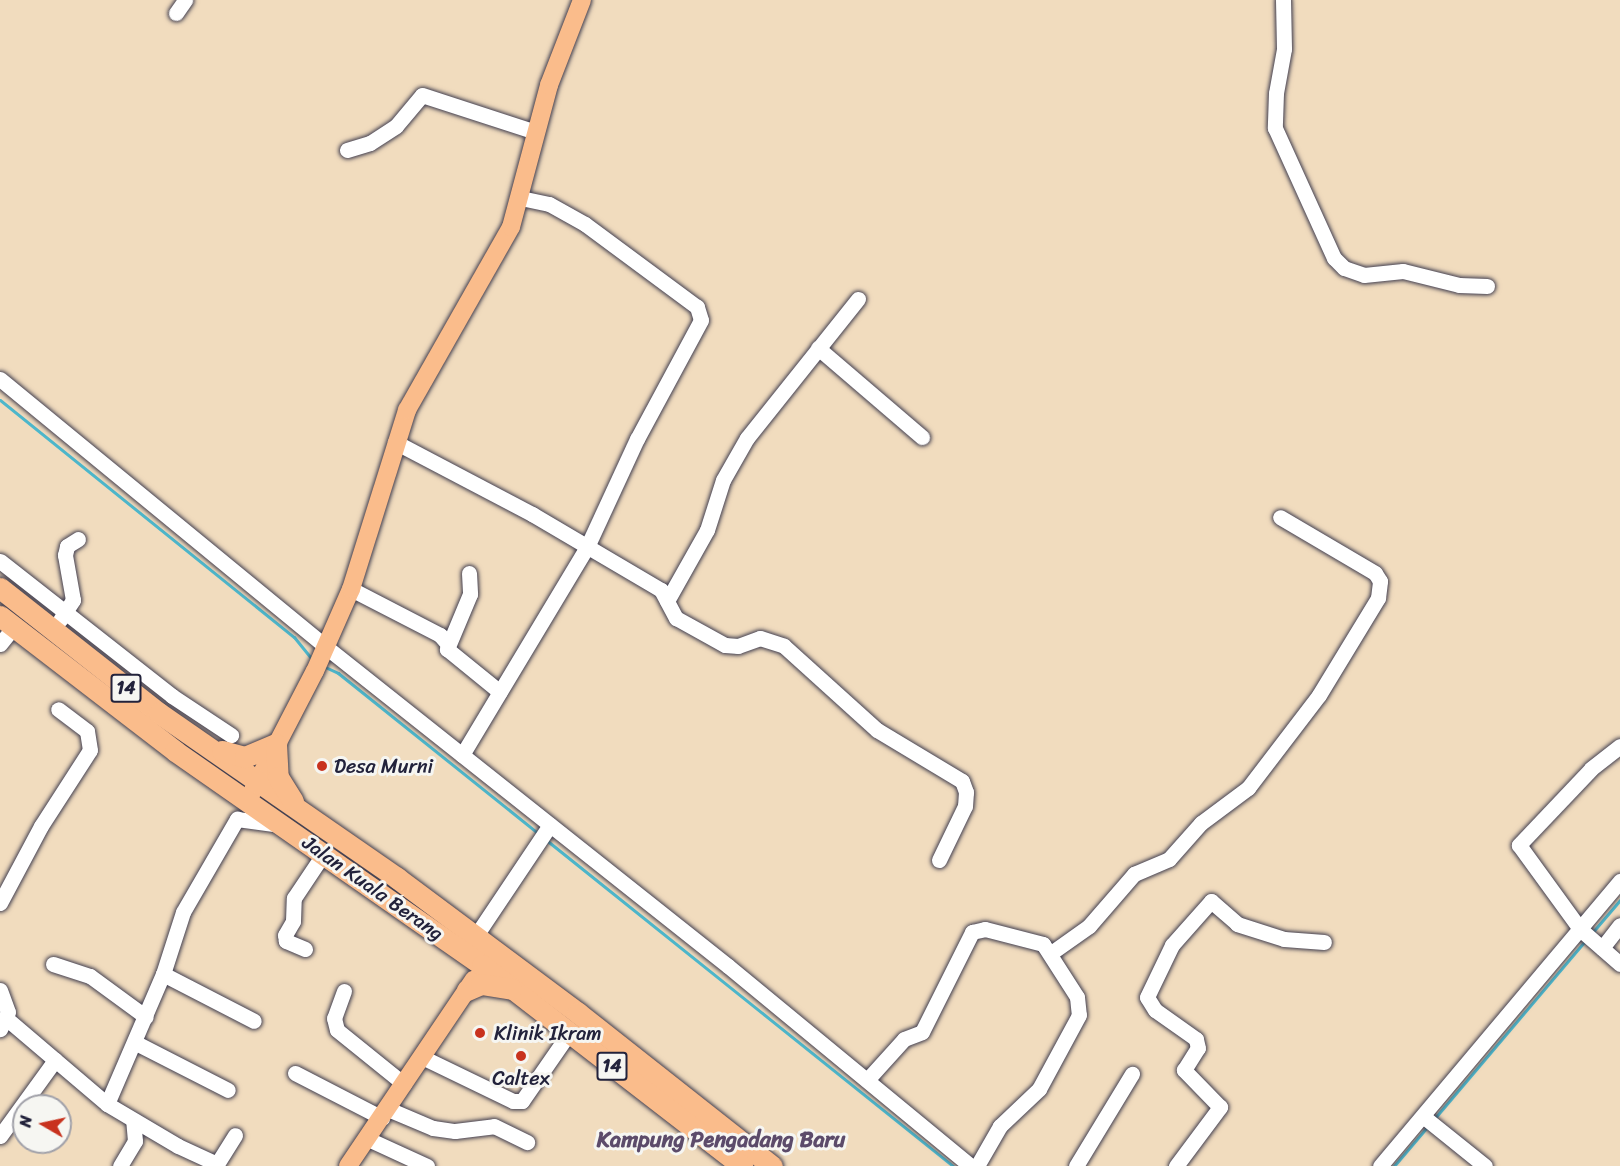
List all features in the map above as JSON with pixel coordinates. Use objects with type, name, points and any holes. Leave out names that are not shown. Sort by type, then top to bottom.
[{"type":"highway","name":"Jalan Kuala Berang","points":[[0,588],[191,737],[258,780],[397,878],[427,891],[483,949],[519,993],[742,1166]]},
{"type":"highway","name":"Jalan Kuala Berang","points":[[7,622],[175,751],[450,942],[483,949],[542,975],[578,1013],[772,1166]]},
{"type":"highway","points":[[159,714],[163,725],[179,737],[175,751]]},
{"type":"highway","points":[[191,737],[225,753],[245,757],[276,744],[276,765],[284,789],[321,825]]},
{"type":"highway","points":[[450,942],[462,961],[463,988],[490,984],[519,993]]},
{"type":"main road","points":[[248,800],[315,671],[351,589],[395,442],[423,379],[511,227],[521,198],[549,85],[582,0]]},
{"type":"main road","points":[[348,1166],[422,1057],[483,949]]},
{"type":"street","points":[[1283,0],[1284,49],[1276,93],[1275,128],[1334,258],[1344,268],[1364,274],[1403,271],[1459,285],[1487,286]]},
{"type":"street","points":[[347,150],[370,143],[396,126],[422,95],[536,132]]},
{"type":"street","points":[[462,755],[587,547],[637,439],[701,320],[701,314],[585,224],[549,204],[521,198]]},
{"type":"street","points":[[667,601],[707,530],[716,499],[735,457],[858,299]]},
{"type":"street","points":[[818,348],[922,437]]},
{"type":"street","points":[[0,378],[325,649],[462,755],[549,828],[867,1080],[971,1166]]},
{"type":"street","points":[[395,442],[661,590],[676,618],[725,645],[738,646],[760,638],[784,646],[877,730],[962,781],[966,792],[965,806],[939,860]]},
{"type":"street","points":[[1051,953],[1089,926],[1134,874],[1169,859],[1202,823],[1248,788],[1319,695],[1378,598],[1380,581],[1375,573],[1280,517]]},
{"type":"street","points":[[52,630],[66,613],[73,593],[65,555],[67,546],[78,539]]},
{"type":"street","points":[[0,561],[126,657],[171,696],[231,735]]},
{"type":"street","points":[[447,643],[470,594],[469,573]]},
{"type":"street","points":[[351,589],[440,634],[447,643],[451,655],[501,692]]},
{"type":"street","points":[[0,644],[7,622]]},
{"type":"street","points":[[110,676],[126,657]]},
{"type":"street","points":[[159,714],[171,696]]},
{"type":"street","points":[[0,903],[41,826],[90,750],[87,731],[58,709]]},
{"type":"street","points":[[1620,746],[1591,769],[1519,845],[1591,938],[1620,964]]},
{"type":"street","points":[[107,1104],[136,1043],[163,974],[183,912],[237,819],[285,826]]},
{"type":"street","points":[[483,949],[538,844],[549,828]]},
{"type":"street","points":[[305,949],[286,941],[285,935],[293,921],[294,898],[324,853]]},
{"type":"street","points":[[1380,1166],[1431,1122],[1591,938],[1620,881]]},
{"type":"street","points":[[1176,1166],[1220,1107],[1184,1070],[1198,1048],[1196,1039],[1155,1010],[1147,997],[1172,945],[1212,901],[1237,924],[1284,939],[1324,942]]},
{"type":"street","points":[[1591,938],[1620,925]]},
{"type":"street","points":[[867,1080],[904,1038],[922,1032],[972,932],[985,929],[1035,940],[1051,953],[1077,997],[1079,1015],[1039,1089],[1000,1126],[978,1166]]},
{"type":"street","points":[[53,964],[90,976],[146,1017]]},
{"type":"street","points":[[163,974],[254,1021]]},
{"type":"street","points":[[0,990],[8,1004],[4,1024],[55,1060],[107,1104],[217,1164],[235,1135]]},
{"type":"street","points":[[344,991],[334,1018],[337,1030],[404,1084]]},
{"type":"street","points":[[422,1057],[513,1101],[522,1101],[569,1033]]},
{"type":"street","points":[[136,1043],[228,1090]]},
{"type":"street","points":[[0,1136],[55,1060]]},
{"type":"street","points":[[295,1072],[385,1113],[433,1128],[455,1131],[494,1126],[527,1142]]},
{"type":"street","points":[[1076,1166],[1132,1074]]},
{"type":"street","points":[[120,1166],[135,1141],[133,1119]]},
{"type":"street","points":[[1431,1122],[1485,1166]]},
{"type":"street","points":[[368,1139],[427,1166]]},
{"type":"waterway","points":[[0,400],[294,637],[312,659]]},
{"type":"waterway","points":[[323,666],[338,673],[538,833]]},
{"type":"waterway","points":[[545,839],[953,1166]]},
{"type":"waterway","points":[[1591,934],[1620,900]]},
{"type":"waterway","points":[[1434,1119],[1585,941]]},
{"type":"waterway","points":[[1394,1166],[1428,1126]]},
{"type":"place","name":"Desa Murni","points":[[322,766]]},
{"type":"place","name":"Klinik Ikram","points":[[480,1033]]},
{"type":"place","name":"Caltex","points":[[521,1056]]},
{"type":"district","name":"Kampung Pengadang Baru","points":[[721,1140]]}]
